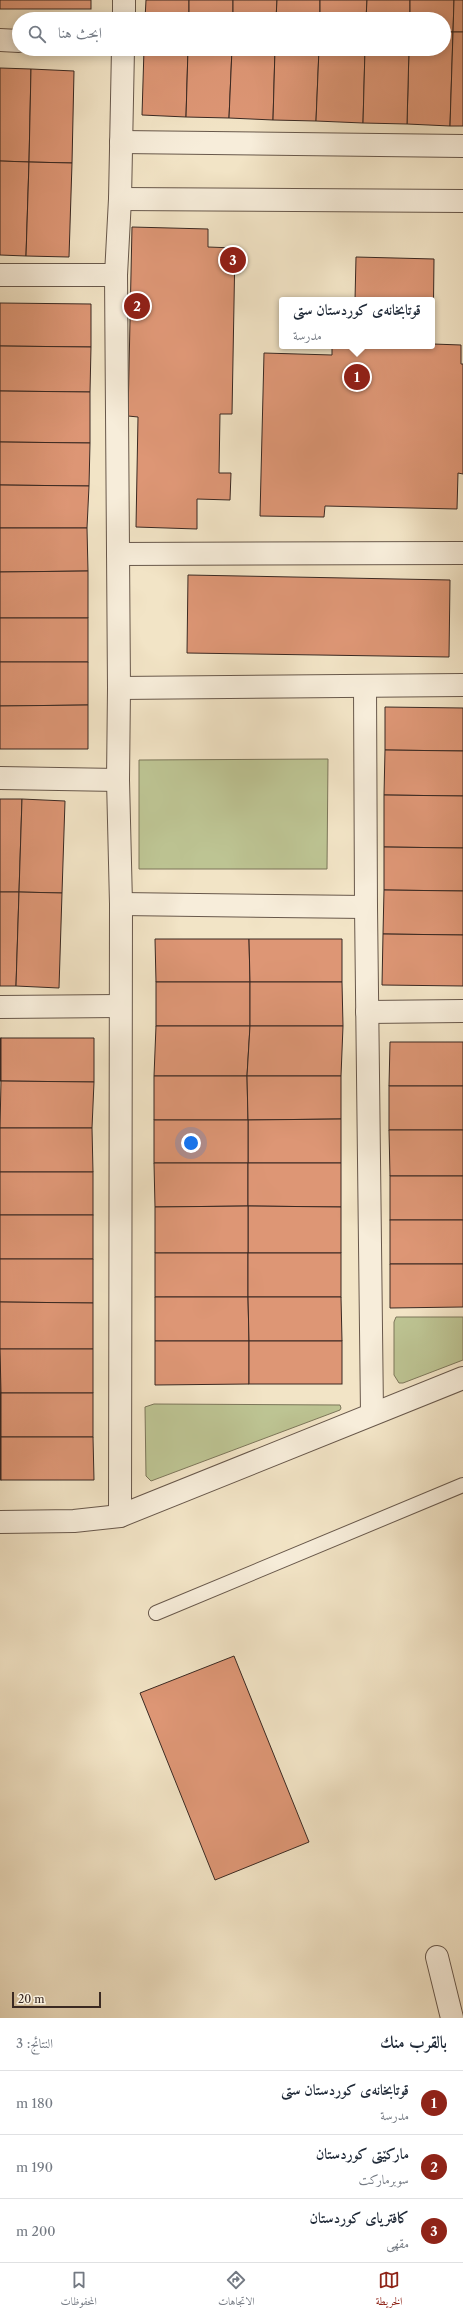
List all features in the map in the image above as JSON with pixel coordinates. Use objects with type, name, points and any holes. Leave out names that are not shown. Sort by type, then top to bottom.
[{"type":"street","points":[[124,0],[124,12]]},
{"type":"street","points":[[0,40],[12,40]]},
{"type":"street","points":[[120,1516],[119,1006],[121,904],[118,780],[119,688],[116,275],[120,199],[123,56]]},
{"type":"street","points":[[121,142],[463,146]]},
{"type":"street","points":[[120,199],[463,201]]},
{"type":"street","points":[[0,275],[116,275]]},
{"type":"street","points":[[118,554],[463,553]]},
{"type":"street","points":[[365,686],[372,1413]]},
{"type":"street","points":[[119,688],[463,686]]},
{"type":"street","points":[[0,778],[118,780]]},
{"type":"street","points":[[121,904],[366,906]]},
{"type":"street","points":[[0,1007],[119,1006]]},
{"type":"street","points":[[367,1012],[463,1011]]},
{"type":"street","points":[[0,1522],[74,1521],[120,1516],[372,1413],[463,1378]]},
{"type":"street","points":[[437,1957],[452,2018]]},
{"type":"lane","points":[[156,1613],[463,1485]]},
{"type":"green space","points":[[328,759],[327,869],[139,869],[139,760]]},
{"type":"green space","points":[[396,1317],[463,1317],[463,1360],[403,1383],[399,1383],[394,1375],[394,1322]]},
{"type":"green space","points":[[154,1404],[340,1405],[341,1408],[340,1410],[151,1481],[146,1476],[145,1407]]},
{"type":"building","points":[[0,0],[91,0],[91,9],[0,9]]},
{"type":"building","points":[[146,0],[189,0],[189,12],[145,12]]},
{"type":"building","points":[[189,0],[233,0],[233,12],[189,12]]},
{"type":"building","points":[[233,0],[277,0],[276,12],[233,12]]},
{"type":"building","points":[[277,0],[320,0],[320,12],[276,12]]},
{"type":"building","points":[[320,0],[367,0],[366,12],[320,12]]},
{"type":"building","points":[[367,0],[410,0],[410,12],[366,12]]},
{"type":"building","points":[[410,0],[454,0],[453,32],[451,32],[451,12],[410,12]]},
{"type":"building","points":[[454,0],[463,0],[463,32],[453,32]]},
{"type":"building","points":[[451,32],[453,32],[450,126],[407,124],[409,56],[451,56]]},
{"type":"building","points":[[453,32],[463,32],[463,126],[450,126]]},
{"type":"building","points":[[144,56],[188,56],[186,117],[142,115]]},
{"type":"building","points":[[188,56],[232,56],[229,118],[186,117]]},
{"type":"building","points":[[232,56],[275,56],[273,120],[229,118]]},
{"type":"building","points":[[275,56],[319,56],[316,121],[273,120]]},
{"type":"building","points":[[319,56],[365,56],[363,123],[316,121]]},
{"type":"building","points":[[365,56],[409,56],[407,124],[363,123]]},
{"type":"building","points":[[0,68],[31,69],[29,162],[0,161]]},
{"type":"building","points":[[31,69],[74,71],[72,163],[29,162]]},
{"type":"building","points":[[0,161],[29,162],[26,256],[0,255]]},
{"type":"building","points":[[29,162],[72,163],[69,257],[26,256]]},
{"type":"building","points":[[132,227],[208,229],[208,247],[235,248],[232,414],[220,414],[219,473],[231,473],[230,500],[197,499],[197,529],[136,527],[138,417],[128,416]]},
{"type":"building","points":[[356,257],[434,259],[434,297],[355,297]]},
{"type":"building","points":[[0,303],[91,304],[91,347],[0,346]]},
{"type":"building","points":[[435,344],[461,345],[461,364],[463,364],[463,474],[458,473],[457,509],[325,506],[324,517],[260,516],[264,353],[332,355],[332,349],[435,349]]},
{"type":"building","points":[[0,346],[91,347],[90,392],[0,391]]},
{"type":"building","points":[[0,391],[90,392],[90,443],[0,442]]},
{"type":"building","points":[[0,442],[90,443],[89,486],[0,485]]},
{"type":"building","points":[[0,485],[89,486],[87,528],[0,528]]},
{"type":"building","points":[[0,528],[87,528],[88,571],[0,572]]},
{"type":"building","points":[[88,571],[88,618],[0,618],[0,572]]},
{"type":"building","points":[[188,575],[450,580],[449,657],[187,653]]},
{"type":"building","points":[[0,618],[88,618],[88,662],[0,662]]},
{"type":"building","points":[[0,662],[88,662],[88,705],[0,706]]},
{"type":"building","points":[[88,705],[88,749],[0,749],[0,706]]},
{"type":"building","points":[[385,707],[463,708],[463,751],[385,750]]},
{"type":"building","points":[[385,750],[463,751],[463,796],[384,795]]},
{"type":"building","points":[[384,795],[463,796],[463,848],[384,847]]},
{"type":"building","points":[[0,799],[22,799],[19,892],[0,892]]},
{"type":"building","points":[[22,799],[65,801],[62,893],[19,892]]},
{"type":"building","points":[[384,847],[463,848],[463,891],[384,890]]},
{"type":"building","points":[[384,890],[463,891],[463,935],[383,934]]},
{"type":"building","points":[[0,892],[19,892],[16,986],[0,986]]},
{"type":"building","points":[[19,892],[62,893],[59,988],[16,986]]},
{"type":"building","points":[[383,934],[463,935],[463,986],[382,985]]},
{"type":"building","points":[[155,939],[249,939],[250,982],[156,982]]},
{"type":"building","points":[[249,939],[342,939],[342,982],[250,982]]},
{"type":"building","points":[[156,982],[250,982],[250,1026],[156,1026]]},
{"type":"building","points":[[250,982],[342,982],[343,1026],[250,1026]]},
{"type":"building","points":[[156,1026],[250,1026],[247,1076],[154,1076]]},
{"type":"building","points":[[250,1026],[343,1026],[341,1076],[247,1076]]},
{"type":"building","points":[[1,1038],[1,1081],[0,1081]]},
{"type":"building","points":[[1,1038],[94,1038],[94,1082],[1,1081]]},
{"type":"building","points":[[390,1042],[463,1042],[463,1086],[389,1086]]},
{"type":"building","points":[[154,1076],[247,1076],[248,1120],[154,1120]]},
{"type":"building","points":[[247,1076],[341,1076],[341,1119],[248,1120]]},
{"type":"building","points":[[1,1081],[94,1082],[92,1128],[0,1128]]},
{"type":"building","points":[[389,1086],[463,1086],[463,1130],[389,1130]]},
{"type":"building","points":[[341,1119],[341,1163],[248,1163],[248,1120]]},
{"type":"building","points":[[154,1120],[248,1120],[248,1163],[154,1163]]},
{"type":"building","points":[[0,1128],[92,1128],[93,1172],[0,1172]]},
{"type":"building","points":[[389,1130],[463,1130],[463,1176],[390,1176]]},
{"type":"building","points":[[154,1163],[248,1163],[248,1206],[155,1207]]},
{"type":"building","points":[[248,1163],[341,1163],[341,1207],[248,1206]]},
{"type":"building","points":[[0,1172],[93,1172],[93,1215],[0,1215]]},
{"type":"building","points":[[390,1176],[463,1176],[463,1220],[390,1220]]},
{"type":"building","points":[[248,1206],[341,1207],[341,1253],[248,1253]]},
{"type":"building","points":[[248,1206],[248,1253],[155,1253],[155,1207]]},
{"type":"building","points":[[0,1215],[93,1215],[93,1259],[0,1259]]},
{"type":"building","points":[[390,1220],[463,1220],[463,1264],[390,1264]]},
{"type":"building","points":[[155,1253],[248,1253],[248,1297],[155,1297]]},
{"type":"building","points":[[248,1253],[341,1253],[341,1297],[248,1297]]},
{"type":"building","points":[[0,1259],[93,1259],[93,1303],[0,1302]]},
{"type":"building","points":[[390,1264],[463,1264],[463,1307],[390,1308]]},
{"type":"building","points":[[155,1297],[248,1297],[249,1341],[155,1341]]},
{"type":"building","points":[[248,1297],[341,1297],[342,1341],[249,1341]]},
{"type":"building","points":[[0,1302],[93,1303],[93,1349],[0,1349]]},
{"type":"building","points":[[155,1341],[249,1341],[249,1384],[155,1385]]},
{"type":"building","points":[[249,1341],[342,1341],[342,1384],[249,1384]]},
{"type":"building","points":[[0,1349],[1,1393],[0,1393]]},
{"type":"building","points":[[0,1349],[93,1349],[93,1393],[1,1393]]},
{"type":"building","points":[[1,1393],[1,1437],[0,1437]]},
{"type":"building","points":[[1,1393],[93,1393],[93,1437],[1,1437]]},
{"type":"building","points":[[1,1437],[1,1480],[0,1480]]},
{"type":"building","points":[[1,1437],[93,1437],[94,1480],[1,1480]]},
{"type":"building","points":[[234,1656],[309,1842],[215,1880],[140,1693]]},
{"type":"place","name":"کافتریای کوردستان","points":[[233,260]]},
{"type":"place","name":"مارکێتی کوردستان","points":[[137,306]]},
{"type":"place","name":"قوتابخانەی کوردستان ستی","points":[[357,377]]}]
